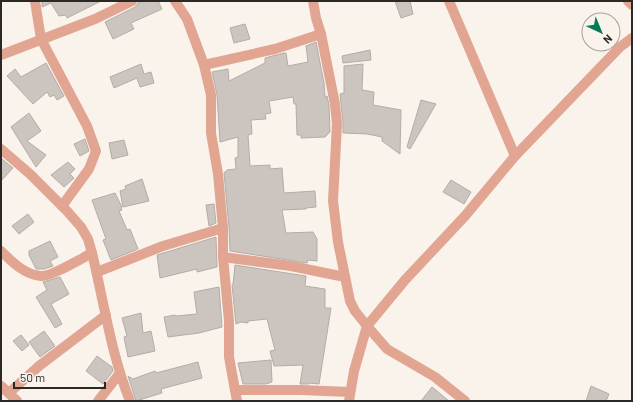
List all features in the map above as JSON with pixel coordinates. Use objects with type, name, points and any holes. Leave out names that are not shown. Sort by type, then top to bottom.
[{"type":"street","points":[[35,1],[41,39],[87,126],[96,151],[89,170],[62,206]]},
{"type":"street","points":[[1,55],[95,19],[132,1]]},
{"type":"street","points":[[175,1],[187,19],[204,65],[211,95],[211,133],[218,174],[223,228],[223,257],[229,321],[228,357],[237,401]]},
{"type":"street","points":[[313,1],[335,104],[337,132],[333,201],[338,242],[350,301],[355,311],[387,349],[435,377],[464,401]]},
{"type":"street","points":[[449,1],[516,156]]},
{"type":"street","points":[[628,1],[632,5]]},
{"type":"street","points":[[204,65],[275,49],[321,34]]},
{"type":"street","points":[[235,390],[301,390],[350,396],[367,326],[405,280],[465,216],[516,156],[603,64],[620,47],[632,38]]},
{"type":"street","points":[[1,149],[30,174],[62,206],[81,227],[88,239],[120,373],[130,401]]},
{"type":"street","points":[[97,272],[163,246],[223,228]]},
{"type":"street","points":[[1,251],[17,266],[30,273],[41,276],[50,274],[92,253]]},
{"type":"street","points":[[223,257],[291,266],[345,277]]},
{"type":"street","points":[[9,393],[39,366],[106,315]]},
{"type":"street","points":[[98,401],[120,373]]},
{"type":"street","points":[[1,386],[17,401]]},
{"type":"building","points":[[42,1],[101,1],[67,18],[66,15],[59,16],[51,3],[42,7]]},
{"type":"building","points":[[142,1],[158,1],[162,9],[131,23],[134,29],[113,39],[105,22],[135,7]]},
{"type":"building","points":[[395,1],[410,1],[413,14],[401,18]]},
{"type":"building","points":[[245,24],[250,39],[234,43],[230,28]]},
{"type":"building","points":[[316,42],[324,83],[325,97],[327,96],[329,105],[330,132],[325,137],[301,138],[301,135],[297,135],[296,104],[294,104],[293,97],[269,101],[271,113],[265,114],[266,119],[251,120],[252,134],[248,135],[250,166],[270,165],[270,169],[282,168],[284,193],[315,191],[316,207],[282,210],[286,233],[313,232],[317,239],[317,261],[308,260],[307,263],[230,251],[224,173],[227,170],[236,169],[235,158],[238,157],[238,137],[220,142],[217,95],[212,72],[228,69],[229,81],[265,63],[265,58],[284,53],[286,53],[288,66],[308,62],[306,46]]},
{"type":"building","points":[[370,50],[371,60],[343,63],[342,56]]},
{"type":"building","points":[[46,63],[64,96],[57,100],[54,95],[50,97],[47,92],[33,104],[7,76],[15,69],[21,77]]},
{"type":"building","points":[[141,64],[144,74],[151,72],[154,83],[140,87],[137,78],[114,88],[110,77]]},
{"type":"building","points":[[363,64],[362,90],[374,92],[373,105],[401,110],[400,154],[382,141],[382,137],[367,134],[343,133],[340,94],[344,93],[344,66]]},
{"type":"building","points":[[421,100],[436,104],[410,149],[407,147]]},
{"type":"building","points":[[29,113],[41,131],[27,141],[46,155],[36,167],[11,127]]},
{"type":"building","points":[[85,139],[89,151],[80,156],[74,144]]},
{"type":"building","points":[[124,140],[128,155],[112,159],[109,143]]},
{"type":"building","points":[[2,159],[13,168],[1,181],[1,160]]},
{"type":"building","points":[[68,162],[75,169],[70,174],[74,178],[64,187],[51,175]]},
{"type":"building","points":[[142,179],[149,201],[123,207],[120,191],[126,189],[125,186]]},
{"type":"building","points":[[451,180],[471,192],[464,204],[443,192]]},
{"type":"building","points":[[115,193],[122,207],[122,210],[119,211],[127,230],[130,229],[138,249],[111,260],[103,240],[106,239],[92,200]]},
{"type":"building","points":[[214,204],[216,223],[209,226],[206,205]]},
{"type":"building","points":[[28,214],[34,222],[19,234],[12,226]]},
{"type":"building","points":[[216,237],[217,267],[197,272],[197,269],[160,278],[157,255]]},
{"type":"building","points":[[50,241],[58,257],[50,261],[53,266],[44,269],[36,269],[29,255],[29,251]]},
{"type":"building","points":[[235,265],[306,276],[305,286],[325,289],[325,308],[331,308],[319,384],[300,384],[303,365],[274,366],[270,351],[275,350],[267,319],[236,324],[232,285]]},
{"type":"building","points":[[60,277],[69,294],[51,304],[62,324],[55,328],[36,297],[47,290],[43,282]]},
{"type":"building","points":[[219,287],[222,327],[199,333],[168,337],[164,317],[197,314],[194,292]]},
{"type":"building","points":[[141,313],[143,333],[151,331],[155,351],[128,357],[124,337],[127,336],[122,318]]},
{"type":"building","points":[[44,331],[55,346],[40,357],[29,342]]},
{"type":"building","points":[[21,335],[29,345],[22,351],[13,341]]},
{"type":"building","points":[[97,356],[112,367],[113,371],[103,384],[86,371]]},
{"type":"building","points":[[271,360],[272,382],[266,384],[243,384],[238,363]]},
{"type":"building","points":[[198,362],[202,378],[161,389],[162,393],[136,401],[128,376],[133,379],[155,371],[156,373]]},
{"type":"building","points":[[591,386],[609,394],[606,401],[586,401]]},
{"type":"building","points":[[432,387],[449,401],[421,401]]}]
